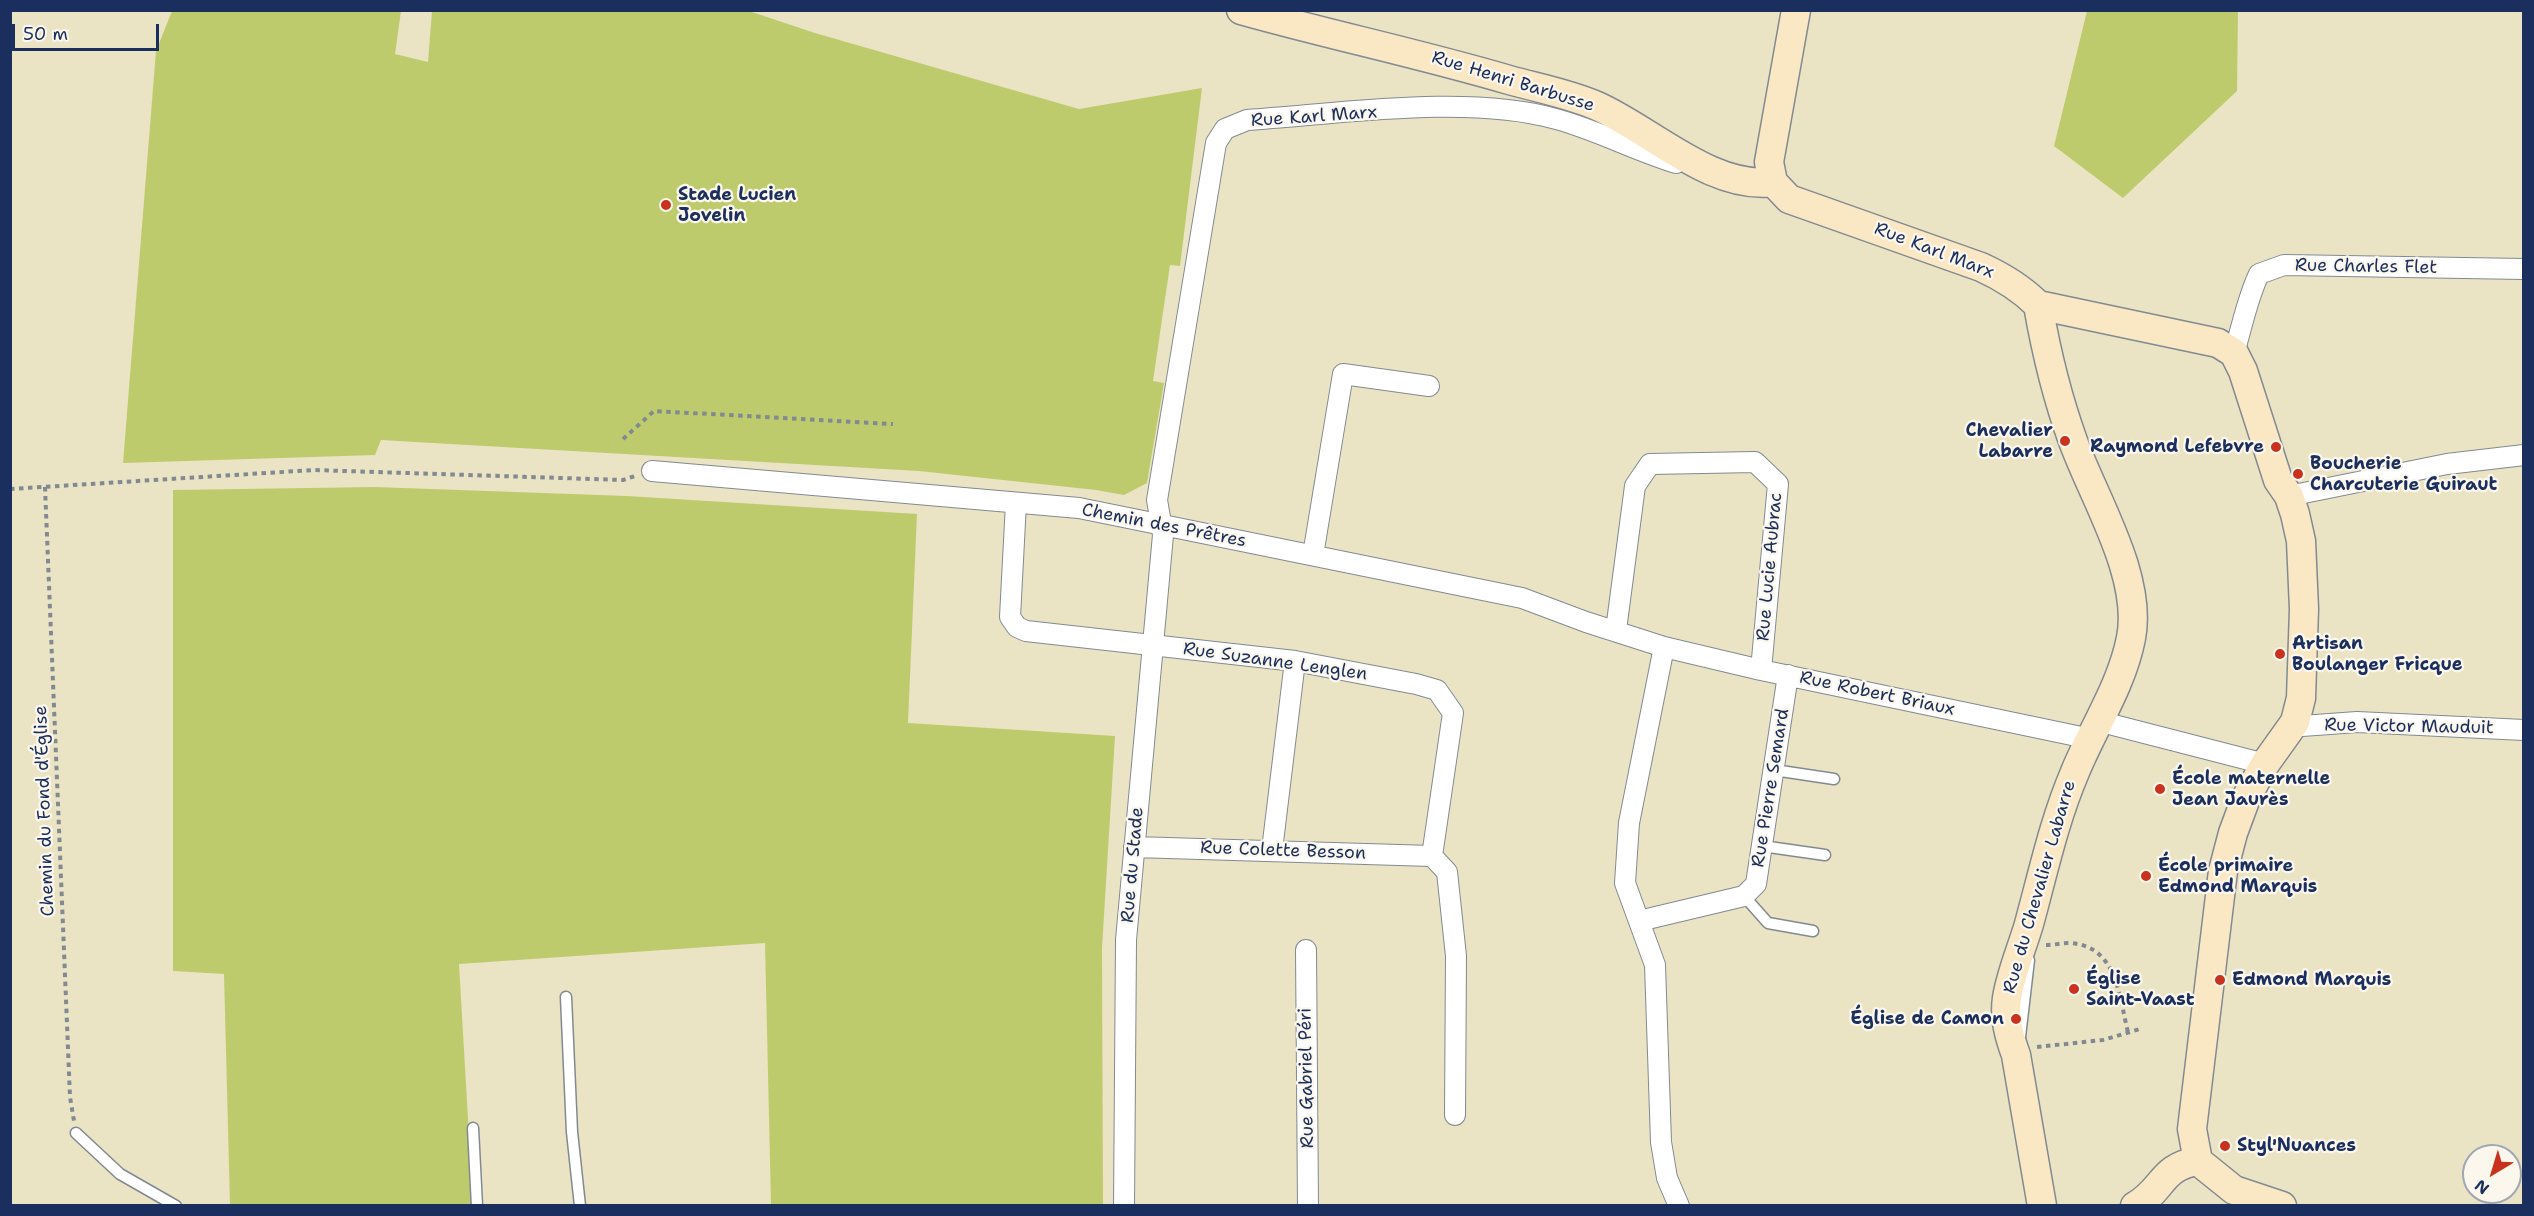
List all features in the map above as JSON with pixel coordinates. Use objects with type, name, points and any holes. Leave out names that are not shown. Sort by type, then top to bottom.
[{"type":"street","name":"Rue Henri Barbusse","points":[[1241,10],[1437,59],[1595,105],[1727,178],[1760,184],[1773,182]]},
{"type":"street","points":[[1773,182],[1769,162],[1796,10]]},
{"type":"street","name":"Rue Karl Marx","points":[[1160,525],[1157,500],[1216,143],[1225,129],[1247,120],[1437,108],[1502,110],[1556,119],[1675,163],[1684,164],[1689,159]]},
{"type":"street","name":"Rue Karl Marx","points":[[1773,182],[1789,199],[1981,267],[2012,283],[2038,305],[2218,343],[2234,353]]},
{"type":"street","name":"Rue Charles Flet","points":[[2234,353],[2244,323],[2249,294],[2259,274],[2284,265],[2523,269]]},
{"type":"street","name":"Rue du Chevalier Labarre","points":[[2038,305],[2057,394],[2088,480],[2124,564],[2131,589],[2132,637],[2124,664],[2057,819],[2007,998],[2007,1032],[2016,1055],[2042,1206]]},
{"type":"street","points":[[2234,353],[2243,371],[2278,480],[2289,496],[2301,541],[2304,609],[2301,698],[2295,722],[2265,764],[2246,798],[2233,833],[2223,872],[2192,1129],[2198,1161],[2234,1190],[2282,1206]]},
{"type":"street","points":[[1313,555],[1343,374],[1429,386]]},
{"type":"street","points":[[2289,496],[2447,464],[2523,455]]},
{"type":"street","name":"Rue Lucie Aubrac","points":[[1616,630],[1635,486],[1650,464],[1755,462],[1778,484],[1761,670]]},
{"type":"street","name":"Chemin des Prêtres","points":[[652,471],[1079,508],[1522,598],[1586,622],[1664,646]]},
{"type":"street","name":"Rue Suzanne Lenglen","points":[[1016,503],[1010,617],[1017,627],[1026,631],[1295,661],[1437,690],[1454,713],[1432,856]]},
{"type":"street","name":"Rue du Stade","points":[[1124,1206],[1126,940],[1154,645],[1162,535],[1160,525]]},
{"type":"street","points":[[1664,646],[1629,823],[1625,883],[1655,964],[1661,1142],[1667,1178],[1680,1206]]},
{"type":"street","name":"Rue Robert Briaux","points":[[1664,646],[1761,670],[2095,730],[2265,764]]},
{"type":"street","points":[[1272,850],[1295,661]]},
{"type":"street","name":"Rue Pierre Semard","points":[[1744,896],[1756,884],[1788,675]]},
{"type":"street","name":"Rue Victor Mauduit","points":[[2295,722],[2302,726],[2357,722],[2523,730]]},
{"type":"street","name":"Rue Colette Besson","points":[[1134,847],[1432,856]]},
{"type":"street","points":[[1432,856],[1447,872],[1456,956],[1455,1115]]},
{"type":"street","points":[[1639,921],[1744,896]]},
{"type":"street","name":"Rue Gabriel Péri","points":[[1306,950],[1308,1206]]},
{"type":"street","points":[[2135,1206],[2151,1195],[2168,1173],[2180,1164],[2198,1161]]},
{"type":"lane","points":[[1774,770],[1834,779]]},
{"type":"lane","points":[[1762,846],[1825,855]]},
{"type":"lane","points":[[1744,896],[1768,923],[1813,931]]},
{"type":"lane","points":[[566,997],[572,1132],[580,1206]]},
{"type":"lane","points":[[473,1128],[477,1206]]},
{"type":"lane","points":[[76,1133],[120,1174],[176,1206]]},
{"type":"path","points":[[623,439],[654,411],[893,424]]},
{"type":"path","points":[[10,489],[314,470],[623,480],[652,471]]},
{"type":"path","name":"Chemin du Fond d'Église","points":[[45,487],[70,1098],[76,1133]]},
{"type":"path","points":[[2029,924],[2044,929],[2042,938],[2046,945],[2069,943],[2079,945],[2105,962],[2117,981],[2128,1032]]},
{"type":"path","points":[[2016,1055],[2036,1047],[2076,1045],[2140,1029]]},
{"type":"green space","name":"Stade Lucien Jovelin","points":[[172,11],[401,11],[395,54],[428,62],[432,11],[749,11],[815,33],[1079,109],[1202,88],[1180,266],[1170,265],[1153,381],[1164,383],[1147,483],[1124,495],[919,471],[381,440],[375,455],[123,463],[156,51]]},
{"type":"green space","points":[[2087,11],[2238,11],[2237,91],[2123,198],[2054,146]]},
{"type":"green space","points":[[375,487],[627,496],[917,514],[908,723],[1115,736],[1102,948],[1103,1205],[771,1205],[765,943],[459,964],[473,1205],[230,1205],[224,974],[173,971],[173,490]]},
{"type":"place","name":"Stade Lucien Jovelin","points":[[666,205]]},
{"type":"place","name":"Chevalier Labarre","points":[[2065,441]]},
{"type":"place","name":"Raymond Lefebvre","points":[[2276,447]]},
{"type":"place","name":"Boucherie Charcuterie Guiraut","points":[[2298,474]]},
{"type":"place","name":"Artisan Boulanger Fricque","points":[[2280,654]]},
{"type":"place","name":"École maternelle Jean Jaurès","points":[[2160,789]]},
{"type":"place","name":"École primaire Edmond Marquis","points":[[2146,876]]},
{"type":"place","name":"Edmond Marquis","points":[[2220,980]]},
{"type":"place","name":"Église Saint-Vaast","points":[[2074,989]]},
{"type":"place","name":"Église de Camon","points":[[2016,1019]]},
{"type":"place","name":"Styl'Nuances","points":[[2225,1146]]}]
